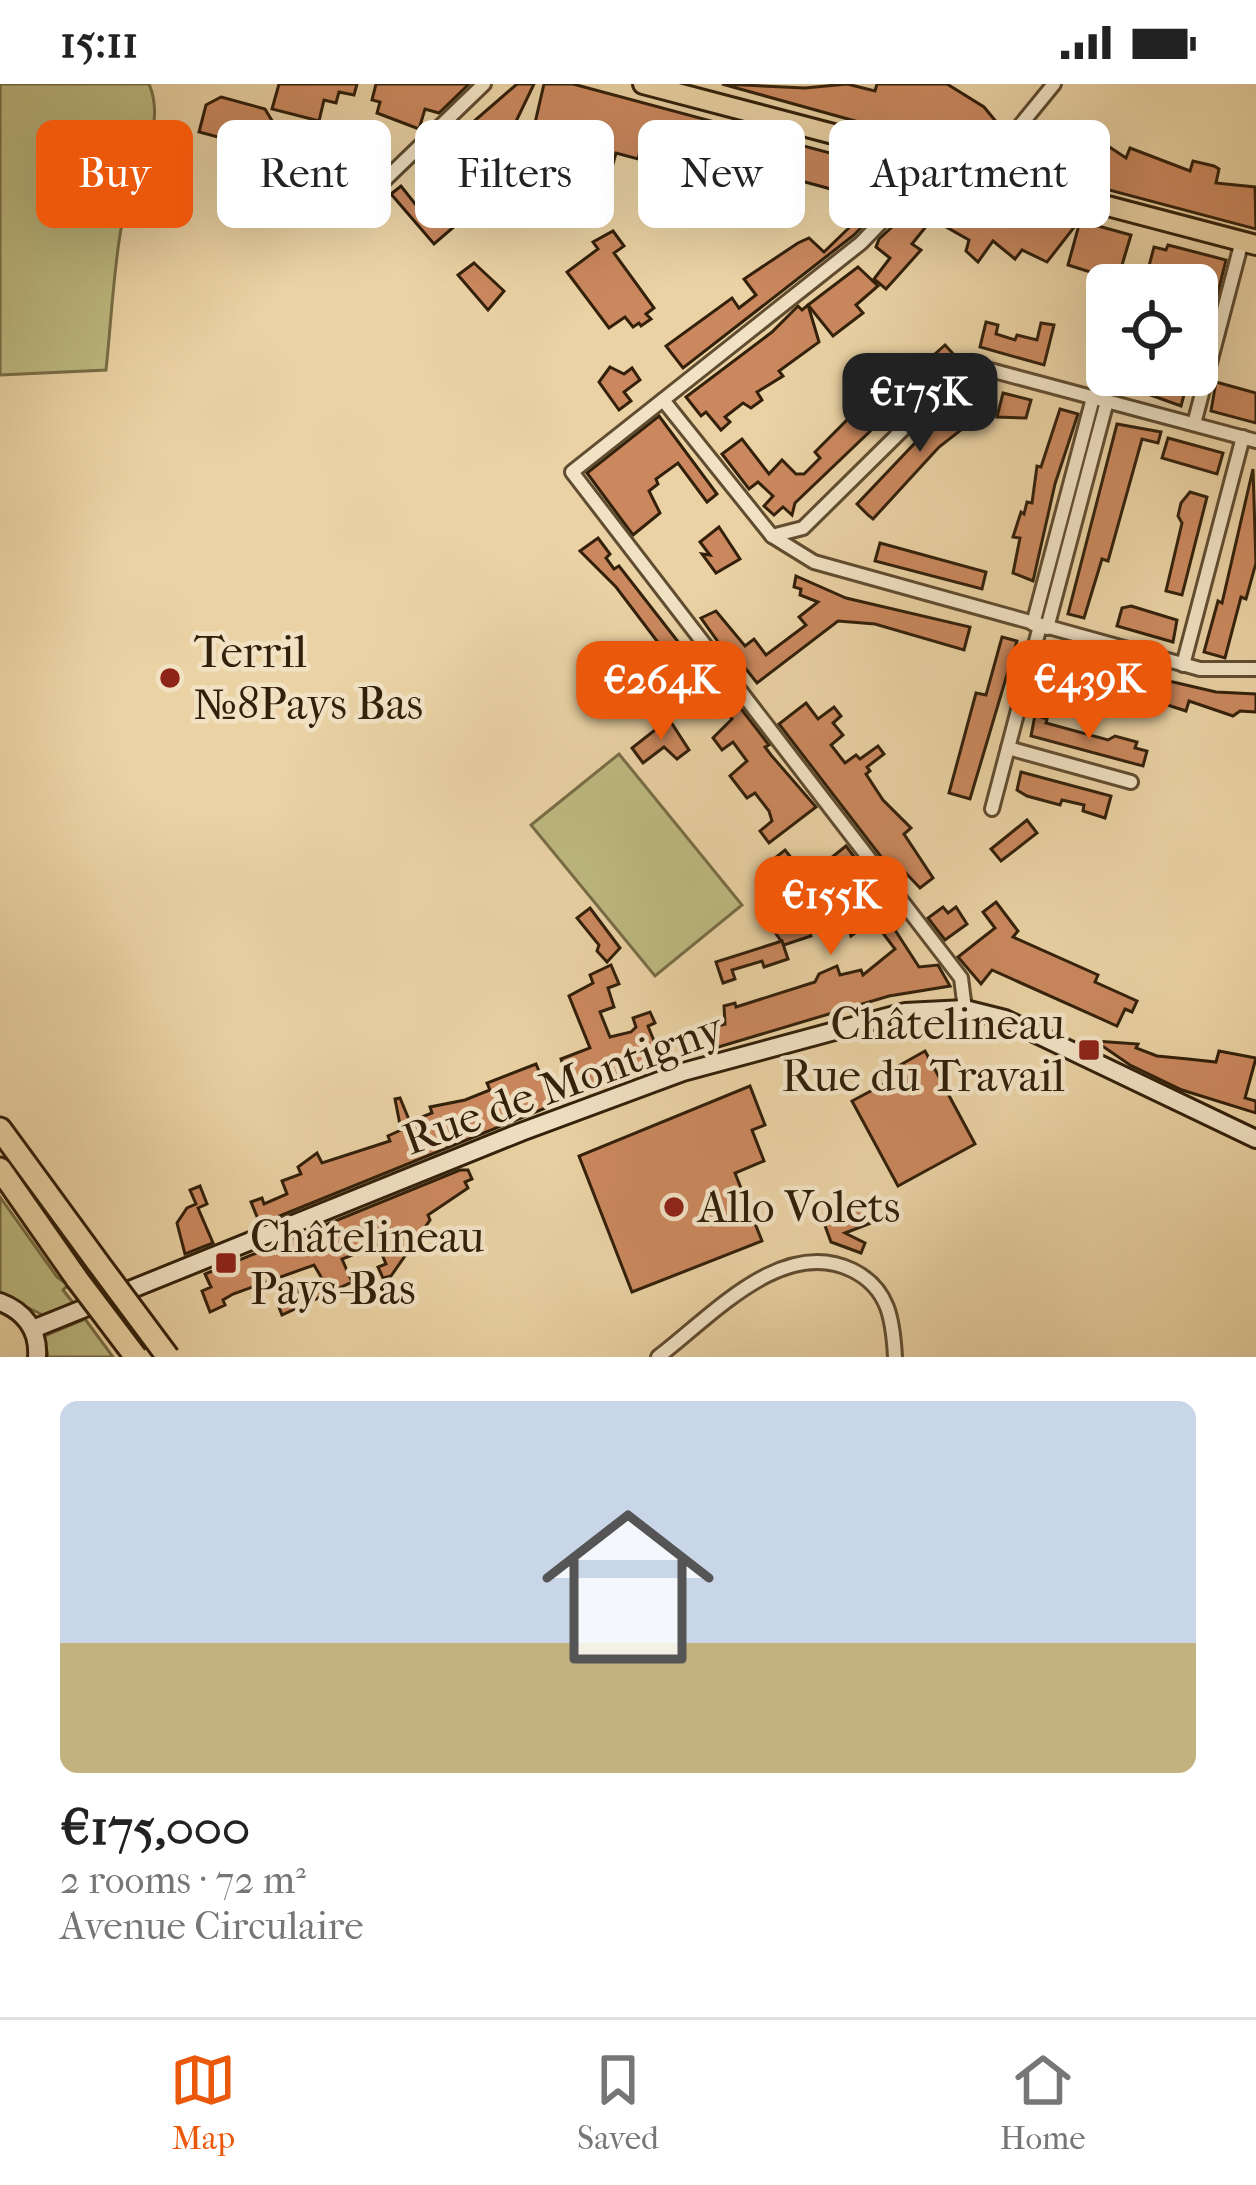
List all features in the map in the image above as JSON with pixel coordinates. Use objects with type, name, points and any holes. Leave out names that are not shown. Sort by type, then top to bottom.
[{"type":"highway","points":[[0,1129],[168,1357]]},
{"type":"highway","points":[[0,1169],[136,1357]]},
{"type":"main road","points":[[643,84],[829,132]]},
{"type":"main road","points":[[1110,205],[1249,243]]},
{"type":"main road","name":"Rue de Montigny","points":[[33,1329],[521,1132],[683,1072],[905,1012],[965,1009],[1004,1019],[1256,1139]]},
{"type":"main road","points":[[0,1302],[22,1313],[33,1329],[37,1357]]},
{"type":"street","points":[[391,175],[484,84]]},
{"type":"street","points":[[1025,120],[1054,84]]},
{"type":"street","points":[[875,228],[572,472],[961,978],[966,988],[965,1009]]},
{"type":"street","points":[[1194,424],[1249,243]]},
{"type":"street","points":[[772,536],[803,527],[960,373],[979,367],[1250,439],[1183,665]]},
{"type":"street","points":[[663,400],[772,536],[814,562],[1183,665],[1256,669]]},
{"type":"street","points":[[992,809],[1100,400]]},
{"type":"street","points":[[803,527],[814,562]]},
{"type":"street","points":[[1008,748],[1131,782]]},
{"type":"street","points":[[658,1357],[775,1269],[817,1259],[862,1275],[882,1294],[892,1314],[895,1357]]},
{"type":"shaded area","points":[[0,84],[149,84],[154,120],[36,120],[36,228],[121,228],[106,370],[0,375]]},
{"type":"shaded area","points":[[619,754],[742,905],[655,976],[531,825]]},
{"type":"shaded area","points":[[0,1197],[57,1277],[68,1285],[63,1290],[75,1305],[43,1315],[0,1294]]},
{"type":"shaded area","points":[[85,1319],[113,1357],[48,1357],[44,1336]]},
{"type":"building","points":[[279,84],[357,84],[354,95],[339,92],[336,103],[324,100],[319,120],[272,109]]},
{"type":"building","points":[[376,84],[469,84],[439,113],[425,109],[415,127],[377,113],[380,102],[372,100]]},
{"type":"building","points":[[517,84],[534,84],[517,120],[475,120]]},
{"type":"building","points":[[544,84],[573,84],[707,120],[638,120],[638,159],[616,153],[614,160],[614,120],[536,120]]},
{"type":"building","points":[[722,84],[805,88],[847,84],[875,91],[877,84],[947,84],[984,107],[995,120],[852,120]]},
{"type":"building","points":[[221,97],[265,109],[272,120],[217,120],[217,137],[199,132],[206,105]]},
{"type":"building","points":[[805,146],[829,153],[829,188],[805,182]]},
{"type":"building","points":[[1110,147],[1126,158],[1130,148],[1190,171],[1193,161],[1214,166],[1219,169],[1216,183],[1255,187],[1256,229],[1110,190]]},
{"type":"building","points":[[401,186],[415,204],[415,222],[391,194]]},
{"type":"building","points":[[420,228],[453,228],[434,244]]},
{"type":"building","points":[[849,228],[861,228],[683,368],[666,346],[732,298],[739,308],[756,295],[744,279],[798,243],[809,238],[824,252]]},
{"type":"building","points":[[891,228],[925,228],[912,244],[921,250],[886,289],[874,279],[890,258],[876,247]]},
{"type":"building","points":[[948,228],[1074,228],[1047,262],[1022,250],[1015,259],[993,241],[978,262],[966,251],[969,240]]},
{"type":"building","points":[[1078,228],[1131,235],[1122,264],[1086,264],[1086,271],[1068,265]]},
{"type":"building","points":[[613,231],[624,246],[614,253],[654,308],[646,314],[651,319],[641,326],[633,327],[625,317],[609,328],[567,272],[598,249],[593,242]]},
{"type":"building","points":[[1168,245],[1226,260],[1218,292],[1218,264],[1150,264],[1154,247],[1166,250]]},
{"type":"building","points":[[474,263],[504,291],[488,310],[458,275]]},
{"type":"building","points":[[858,267],[878,286],[856,305],[863,313],[833,336],[808,305]]},
{"type":"building","points":[[808,305],[819,342],[779,371],[783,376],[757,392],[762,400],[751,408],[743,403],[725,417],[730,422],[721,430],[706,412],[701,416],[686,397],[772,332],[798,306],[802,310]]},
{"type":"building","points":[[986,322],[998,325],[996,334],[1015,340],[1017,335],[1037,340],[1041,323],[1054,325],[1044,365],[980,347]]},
{"type":"building","points":[[945,345],[957,358],[905,398],[795,503],[792,515],[783,507],[774,515],[764,506],[773,496],[758,482],[749,489],[722,454],[742,439],[769,474],[782,460],[796,474],[804,474],[820,458],[815,452],[864,403],[882,389],[887,393],[904,376],[900,370],[907,363],[911,365],[920,356],[926,362]]},
{"type":"building","points":[[610,367],[624,374],[632,368],[640,380],[624,392],[631,401],[619,410],[599,382]]},
{"type":"building","points":[[1218,383],[1256,393],[1256,423],[1211,411]]},
{"type":"building","points":[[1003,393],[1031,400],[1026,418],[997,417]]},
{"type":"building","points":[[977,394],[988,409],[939,447],[873,519],[868,515],[857,504],[934,423]]},
{"type":"building","points":[[1153,396],[1184,396],[1181,406]]},
{"type":"building","points":[[1060,409],[1078,414],[1055,484],[1033,581],[1013,573],[1020,538],[1013,537],[1021,512],[1024,514],[1027,502],[1032,503],[1037,466],[1041,467]]},
{"type":"building","points":[[659,416],[717,494],[707,502],[678,463],[656,479],[658,484],[649,491],[660,513],[633,535],[587,473]]},
{"type":"building","points":[[1117,424],[1161,432],[1158,443],[1142,439],[1108,561],[1102,559],[1084,618],[1068,614]]},
{"type":"building","points":[[1168,438],[1223,453],[1217,474],[1162,458]]},
{"type":"building","points":[[1253,469],[1256,563],[1246,599],[1241,597],[1225,658],[1204,652],[1218,601],[1222,603]]},
{"type":"building","points":[[1190,492],[1207,497],[1182,595],[1166,591],[1182,523],[1178,516],[1181,503]]},
{"type":"building","points":[[719,527],[740,559],[716,573],[702,554],[710,555],[700,542]]},
{"type":"building","points":[[598,538],[614,569],[619,566],[704,675],[681,692],[654,650],[660,645],[616,587],[580,551]]},
{"type":"building","points":[[880,543],[986,572],[982,589],[875,561]]},
{"type":"building","points":[[796,576],[846,598],[970,627],[964,650],[875,624],[838,621],[757,683],[746,669],[741,674],[701,618],[716,611],[745,646],[754,639],[766,655],[806,625],[799,617],[818,602],[800,595],[801,589],[794,587]]},
{"type":"building","points":[[1131,606],[1177,620],[1173,642],[1117,626],[1122,608]]},
{"type":"building","points":[[1002,637],[1017,641],[970,799],[949,793],[976,693],[986,695]]},
{"type":"building","points":[[1057,655],[1216,692],[1256,694],[1256,712],[1240,711],[1233,716],[1189,701],[1186,711],[1137,695],[1135,699],[1117,694],[1119,689],[1092,677],[1089,687],[1079,685],[1053,672]]},
{"type":"building","points":[[735,701],[769,745],[765,747],[771,755],[816,807],[769,843],[760,831],[772,821],[769,811],[755,793],[747,798],[730,776],[747,761],[733,742],[722,750],[713,738],[732,719],[724,709]]},
{"type":"building","points":[[806,703],[818,719],[834,707],[841,716],[833,723],[843,735],[831,745],[845,763],[878,746],[884,754],[867,767],[866,774],[911,828],[904,834],[933,878],[920,888],[899,866],[892,871],[779,724]]},
{"type":"building","points":[[1035,715],[1047,719],[1046,723],[1108,740],[1115,736],[1137,742],[1135,748],[1147,751],[1143,766],[1031,736]]},
{"type":"building","points":[[669,719],[689,750],[677,759],[664,747],[643,763],[632,748]]},
{"type":"building","points":[[1021,772],[1111,796],[1105,818],[1083,811],[1084,805],[1062,800],[1060,805],[1027,796],[1017,790]]},
{"type":"building","points":[[1027,820],[1037,833],[1001,861],[991,849]]},
{"type":"building","points":[[846,846],[870,878],[869,888],[898,927],[895,930],[919,967],[938,965],[950,986],[889,996],[712,1049],[706,1029],[725,1024],[724,1006],[735,1003],[736,1007],[815,982],[819,974],[837,966],[840,975],[861,970],[863,975],[895,949],[879,928],[873,932],[867,924],[851,936],[846,920],[810,930],[811,936],[784,945],[767,921],[822,879],[818,874],[829,866],[826,862]]},
{"type":"building","points":[[785,850],[800,869],[775,889],[760,870]]},
{"type":"building","points":[[996,902],[1018,931],[1013,937],[1098,975],[1095,982],[1137,1001],[1132,1012],[1125,1009],[1117,1026],[992,970],[981,984],[958,957],[995,928],[983,912]]},
{"type":"building","points":[[943,907],[948,913],[956,907],[967,924],[945,940],[928,918]]},
{"type":"building","points":[[590,908],[620,948],[607,962],[577,918]]},
{"type":"building","points":[[782,941],[788,959],[732,970],[735,979],[723,983],[716,962]]},
{"type":"building","points":[[611,965],[619,984],[608,988],[614,1007],[600,1012],[610,1037],[631,1032],[636,1027],[633,1018],[650,1012],[655,1023],[648,1026],[662,1061],[573,1096],[561,1059],[590,1048],[569,996],[593,983],[590,975]]},
{"type":"building","points":[[1095,1041],[1138,1044],[1136,1048],[1157,1056],[1216,1062],[1219,1051],[1256,1058],[1245,1098],[1256,1101],[1256,1113],[1182,1090],[1130,1065]]},
{"type":"building","points":[[925,1051],[975,1144],[898,1186],[852,1101],[897,1077],[893,1069]]},
{"type":"building","points":[[536,1064],[553,1105],[260,1224],[251,1202],[262,1198],[264,1204],[287,1194],[282,1181],[301,1174],[298,1167],[317,1153],[322,1163],[390,1141],[388,1136],[401,1130],[395,1099],[400,1098],[410,1122],[432,1113],[430,1107],[490,1090],[487,1083]]},
{"type":"building","name":"Allo Volets","points":[[750,1086],[765,1125],[752,1130],[764,1161],[735,1173],[762,1241],[632,1292],[579,1156]]},
{"type":"building","points":[[468,1170],[472,1179],[465,1182],[468,1188],[428,1215],[430,1220],[391,1276],[383,1278],[378,1267],[386,1264],[378,1245],[342,1259],[352,1282],[282,1315],[277,1302],[284,1299],[282,1294],[298,1288],[300,1293],[324,1282],[314,1265],[233,1294],[223,1300],[225,1305],[210,1312],[202,1291],[211,1287],[205,1274]]},
{"type":"building","points":[[200,1186],[207,1204],[198,1208],[213,1243],[185,1254],[177,1223],[196,1204],[190,1190]]},
{"type":"building","points":[[872,1204],[879,1220],[845,1233],[865,1243],[861,1253],[831,1242],[824,1223]]},
{"type":"place","name":"Terril №8Pays Bas","points":[[170,678]]},
{"type":"place","name":"Châtelineau Rue du Travail","points":[[1089,1050]]},
{"type":"place","name":"Allo Volets","points":[[674,1207]]},
{"type":"place","name":"Châtelineau Pays-Bas","points":[[226,1263]]}]
